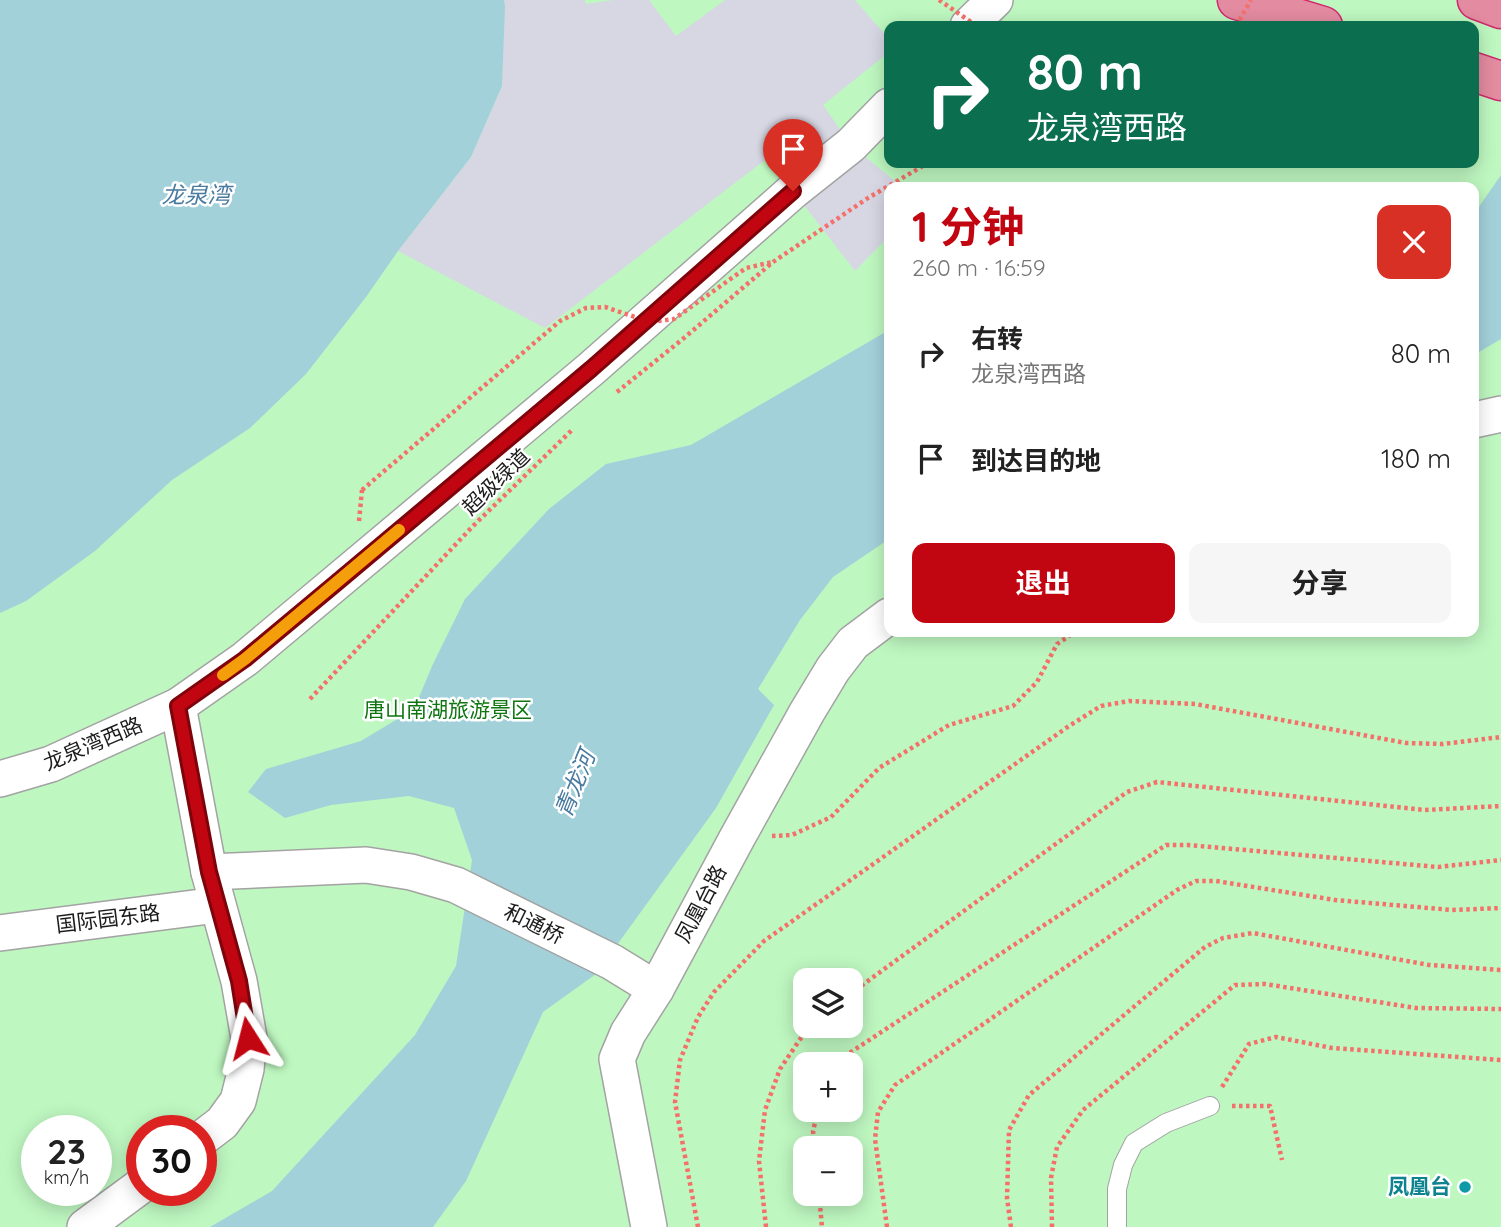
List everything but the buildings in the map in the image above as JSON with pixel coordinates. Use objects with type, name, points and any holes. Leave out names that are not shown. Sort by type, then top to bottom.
[{"type":"highway","points":[[1237,0],[1306,21]]},
{"type":"highway","points":[[1477,0],[1501,9]]},
{"type":"street","points":[[973,21],[995,0]]},
{"type":"street","name":"龙泉湾西路","points":[[0,779],[51,764],[178,706],[245,659],[591,369],[793,191],[850,145],[884,111]]},
{"type":"street","points":[[1479,419],[1501,414]]},
{"type":"street","name":"凤凰台路","points":[[649,1227],[617,1059],[628,1032],[656,989],[807,712],[853,643],[884,620]]},
{"type":"street","points":[[178,706],[213,889],[239,981],[248,1038],[246,1069],[238,1101],[217,1127]]},
{"type":"street","name":"和通桥","points":[[213,889],[366,865],[411,872],[456,886],[612,962],[656,989]]},
{"type":"street","name":"国际园东路","points":[[0,933],[213,889]]},
{"type":"street","points":[[85,1227],[126,1197]]},
{"type":"lane","points":[[1117,1227],[1117,1189],[1123,1165],[1134,1143],[1166,1123],[1210,1106]]},
{"type":"path","points":[[939,0],[970,21]]},
{"type":"path","points":[[1239,21],[1251,0]]},
{"type":"path","points":[[895,182],[919,168]]},
{"type":"path","points":[[612,397],[773,262],[884,189]]},
{"type":"path","points":[[362,490],[560,321],[586,308],[605,307],[650,322],[674,319],[746,268],[773,262]]},
{"type":"path","name":"超级绿道","points":[[310,699],[473,526],[581,421]]},
{"type":"path","points":[[737,838],[792,835],[831,817],[879,768],[949,725],[1013,706],[1037,682],[1058,644],[1068,637]]},
{"type":"path","points":[[698,1227],[675,1102],[680,1060],[698,1017],[714,992],[764,942],[1101,706],[1129,701],[1195,704],[1406,743],[1443,744],[1501,737]]},
{"type":"path","points":[[863,985],[1127,792],[1157,782],[1425,810],[1501,806]]},
{"type":"path","points":[[851,1052],[1166,845],[1438,867],[1501,860]]},
{"type":"path","points":[[887,1227],[875,1139],[878,1112],[895,1085],[1177,890],[1196,881],[1216,881],[1335,900],[1452,910],[1501,908]]},
{"type":"path","points":[[1011,1227],[1007,1198],[1009,1130],[1029,1095],[1205,947],[1223,938],[1253,933],[1429,965],[1501,970]]},
{"type":"path","points":[[1052,1227],[1051,1178],[1057,1147],[1083,1110],[1235,985],[1265,984],[1416,1008],[1501,1009]]},
{"type":"path","points":[[1210,1106],[1249,1044],[1276,1037],[1332,1048],[1501,1060]]},
{"type":"path","points":[[766,1227],[759,1161],[765,1110],[779,1069],[801,1038]]},
{"type":"path","points":[[1210,1106],[1270,1106],[1282,1160]]},
{"type":"path","points":[[820,1206],[822,1227]]},
{"type":"green space","name":"唐山南湖旅游景区","points":[[0,0],[1501,0],[1501,1227],[0,1227]]},
{"type":"shaded area","points":[[504,0],[585,0],[586,4],[613,0],[649,0],[676,36],[725,0],[855,0],[884,33],[884,56],[823,105],[851,145],[896,182],[884,182],[884,241],[855,271],[793,191],[765,160],[545,328],[398,251],[471,157],[502,86]]},
{"type":"water","name":"龙泉湾","points":[[0,0],[504,0],[505,7],[502,86],[471,157],[306,374],[250,428],[172,480],[95,551],[26,601],[0,613]]},
{"type":"water","points":[[1501,175],[1501,339],[1479,352],[1479,207]]},
{"type":"water","name":"青龙河","points":[[884,333],[884,542],[833,577],[800,620],[758,689],[774,705],[716,808],[596,974],[543,1012],[466,1181],[433,1227],[210,1227],[272,1191],[415,1035],[456,966],[472,860],[454,808],[409,796],[331,805],[285,818],[248,792],[266,769],[361,741],[414,709],[465,599],[549,509],[606,464],[691,445]]},
{"type":"slow traffic","points":[[223,675],[399,530]]},
{"type":"place","name":"凤凰台","points":[[1465,1187]]},
{"type":"route","points":[[248,1038],[239,981],[209,872],[178,706],[245,659],[335,584],[591,369],[793,191]]}]
